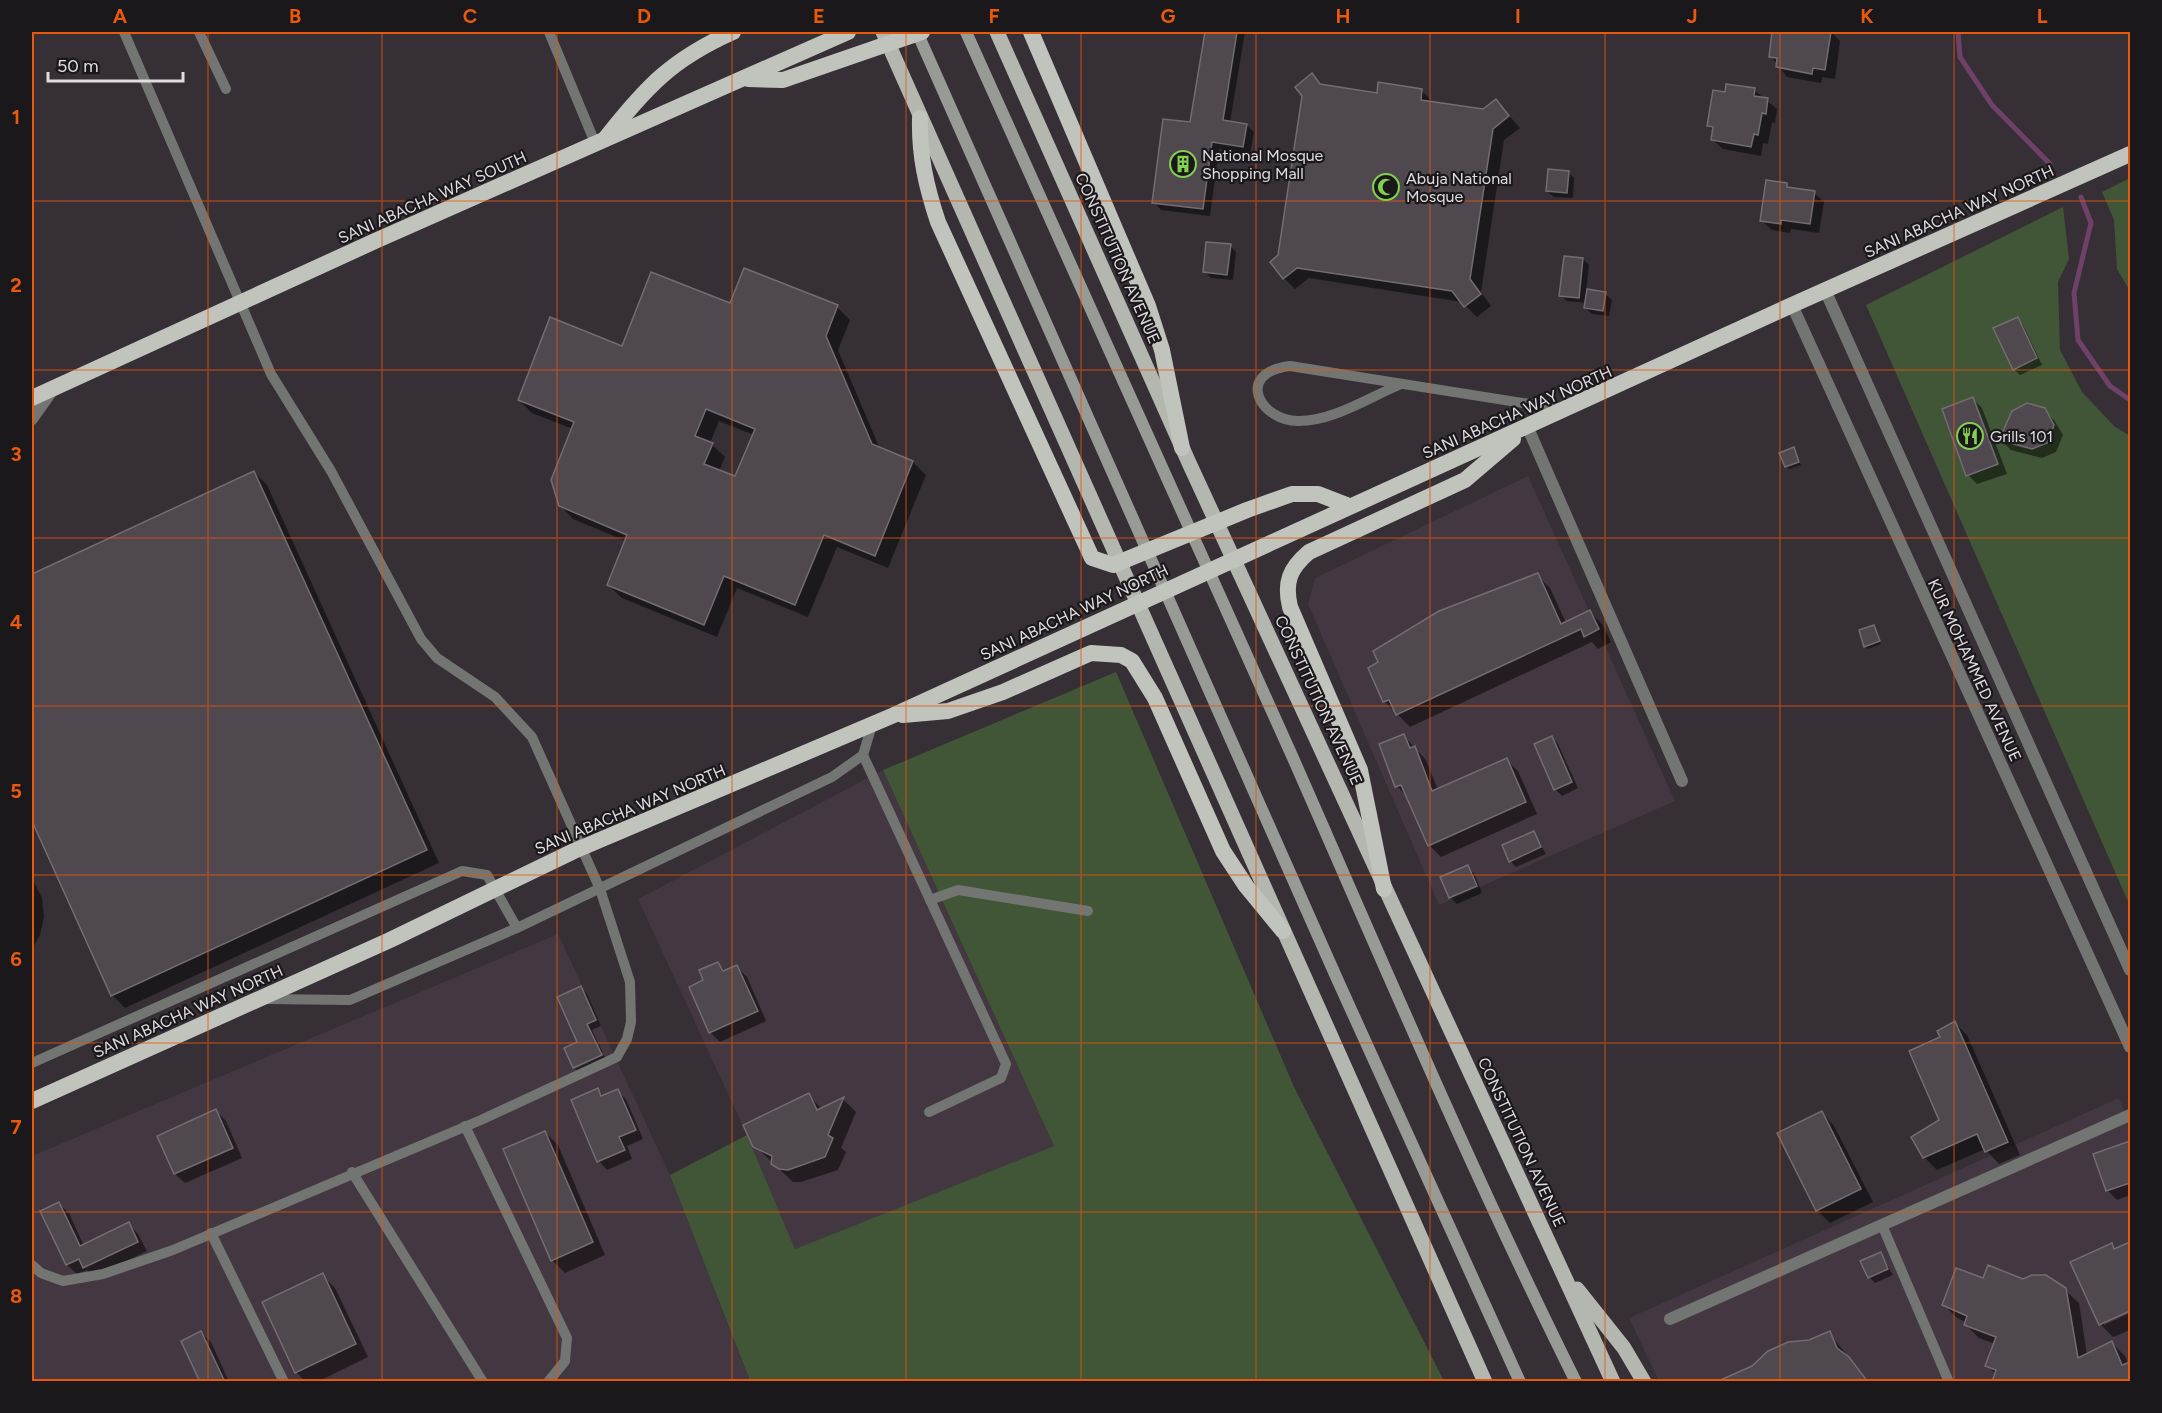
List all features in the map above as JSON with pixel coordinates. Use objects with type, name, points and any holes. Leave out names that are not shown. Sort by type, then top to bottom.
[{"type":"highway","points":[[599,143],[644,90],[677,62],[733,32]]},
{"type":"highway","name":"SANI ABACHA WAY SOUTH","points":[[32,398],[848,32]]},
{"type":"highway","points":[[744,78],[783,80],[920,32]]},
{"type":"highway","points":[[1031,32],[1148,306],[1165,359],[1182,448]]},
{"type":"highway","points":[[917,113],[919,154],[926,189],[938,222],[1092,558],[1113,565],[1246,510],[1292,494],[1318,494],[1349,506]]},
{"type":"highway","name":"SANI ABACHA WAY NORTH","points":[[32,1101],[390,940],[574,851],[894,715],[1349,506],[2130,154]]},
{"type":"highway","points":[[1384,889],[1369,807],[1350,746],[1290,607],[1286,592],[1288,576],[1297,562],[1310,552],[1465,480],[1527,426]]},
{"type":"highway","points":[[894,715],[948,711],[1003,692],[1080,657],[1108,653],[1121,655],[1132,661],[1155,698],[1223,851],[1246,886],[1283,932]]},
{"type":"main road","points":[[883,32],[917,113],[1167,665],[1283,932],[1485,1382]]},
{"type":"main road","points":[[920,32],[943,92],[1520,1382]]},
{"type":"main road","points":[[966,32],[1293,759],[1369,935],[1520,1268],[1576,1382]]},
{"type":"main road","name":"CONSTITUTION AVENUE","points":[[997,32],[1182,448],[1612,1380]]},
{"type":"main road","points":[[1560,1267],[1641,1375]]},
{"type":"main road","points":[[1468,1345],[1475,1382]]},
{"type":"street","name":"KUR MOHAMMED AVENUE","points":[[1825,290],[1990,663],[2130,970]]},
{"type":"street","name":"KUR MOHAMMED AVENUE","points":[[1792,305],[2130,1047]]},
{"type":"street","points":[[32,418],[54,388]]},
{"type":"street","points":[[1527,426],[1682,781]]},
{"type":"street","points":[[1670,1319],[2130,1115]]},
{"type":"lane","points":[[32,1264],[41,1273],[63,1281],[113,1271],[211,1233],[465,1126],[617,1057],[627,1039],[632,1007],[630,982],[600,889],[532,737],[495,697],[437,658],[421,639],[331,471],[271,374],[124,32]]},
{"type":"lane","points":[[200,32],[226,89]]},
{"type":"lane","points":[[549,32],[599,143]]},
{"type":"lane","points":[[1399,385],[1327,416],[1299,421],[1278,417],[1262,401],[1257,389],[1259,380],[1265,373],[1290,366],[1564,410]]},
{"type":"lane","points":[[259,999],[350,1000],[517,928],[832,777],[863,754],[872,724]]},
{"type":"lane","points":[[863,754],[1006,1064],[1001,1078],[929,1112]]},
{"type":"lane","points":[[32,1063],[462,871],[487,875],[517,928]]},
{"type":"lane","points":[[930,900],[958,890],[1088,910]]},
{"type":"lane","points":[[465,1126],[567,1338],[565,1361],[548,1382]]},
{"type":"lane","points":[[352,1172],[483,1382]]},
{"type":"lane","points":[[1882,1225],[1949,1382]]},
{"type":"lane","points":[[211,1233],[284,1382]]},
{"type":"shaded area","points":[[1528,476],[1675,801],[1439,905],[1308,604],[1315,578]]},
{"type":"shaded area","points":[[883,770],[1054,1146],[795,1249],[747,1135],[638,899]]},
{"type":"shaded area","points":[[558,934],[670,1175],[750,1382],[32,1382],[32,1156]]},
{"type":"shaded area","points":[[2119,1098],[2130,1126],[2130,1381],[1659,1381],[1629,1318]]},
{"type":"green space","points":[[2130,178],[2130,291],[2117,269],[2114,220],[2102,192]]},
{"type":"green space","points":[[2063,207],[2069,259],[2058,282],[2060,350],[2082,392],[2114,426],[2130,436],[2130,906],[1866,305]]},
{"type":"green space","points":[[1116,672],[1294,1087],[1444,1381],[750,1381],[670,1175],[747,1135],[795,1249],[1054,1146],[883,770]]},
{"type":"building","points":[[1205,32],[1237,32],[1223,120],[1247,124],[1243,147],[1212,142],[1203,209],[1152,203],[1163,119],[1190,122]]},
{"type":"building","points":[[1772,32],[1831,32],[1825,70],[1813,68],[1812,74],[1776,67],[1777,58],[1769,57]]},
{"type":"building","name":"Abuja National Mosque","points":[[1312,73],[1320,84],[1377,93],[1378,82],[1422,89],[1421,100],[1483,109],[1496,99],[1509,116],[1493,129],[1470,279],[1481,294],[1464,307],[1452,291],[1297,268],[1283,279],[1270,262],[1278,255],[1302,96],[1295,87]]},
{"type":"building","points":[[1726,84],[1755,88],[1754,96],[1768,98],[1766,114],[1762,113],[1758,135],[1754,134],[1751,147],[1711,140],[1713,127],[1707,126],[1713,90],[1725,92]]},
{"type":"building","points":[[1548,169],[1569,171],[1567,193],[1546,191]]},
{"type":"building","points":[[1766,180],[1787,183],[1787,187],[1815,191],[1810,224],[1781,220],[1781,224],[1760,221]]},
{"type":"building","points":[[1206,242],[1231,244],[1227,275],[1203,272]]},
{"type":"building","points":[[1564,256],[1583,258],[1579,298],[1559,296]]},
{"type":"building","points":[[744,268],[838,305],[826,336],[872,444],[913,461],[875,556],[824,535],[795,605],[724,576],[704,625],[607,585],[627,535],[559,506],[551,480],[574,422],[518,400],[550,317],[622,346],[651,272],[730,303]],"holes":[[[706,409],[755,429],[735,476],[704,464],[713,443],[695,436]]]},
{"type":"building","points":[[1587,289],[1606,292],[1603,311],[1584,308]]},
{"type":"building","points":[[2018,317],[2037,358],[2013,370],[1993,328]]},
{"type":"building","name":"Grills 101","points":[[1973,397],[1998,464],[1966,476],[1942,409]]},
{"type":"building","points":[[2027,403],[2045,408],[2054,425],[2047,443],[2032,449],[1999,440],[2012,411]]},
{"type":"building","points":[[1794,447],[1799,462],[1785,467],[1779,453]]},
{"type":"building","points":[[254,471],[427,850],[111,996],[32,821],[32,574]]},
{"type":"building","points":[[1538,573],[1561,624],[1590,610],[1599,629],[1584,637],[1581,629],[1396,715],[1389,700],[1383,702],[1368,668],[1378,662],[1373,651],[1439,611]]},
{"type":"building","points":[[1874,625],[1880,641],[1864,647],[1859,630]]},
{"type":"building","points":[[1404,734],[1410,748],[1415,746],[1432,791],[1507,758],[1526,802],[1428,846],[1401,785],[1395,787],[1379,744]]},
{"type":"building","points":[[1552,736],[1572,782],[1554,790],[1534,744]]},
{"type":"building","points":[[1534,831],[1541,847],[1509,862],[1502,845]]},
{"type":"building","points":[[1468,865],[1477,886],[1449,898],[1440,877]]},
{"type":"building","points":[[718,962],[723,971],[737,965],[758,1011],[709,1033],[689,987],[703,980],[699,970]]},
{"type":"building","points":[[581,986],[596,1020],[587,1024],[602,1055],[573,1068],[564,1048],[577,1042],[557,997]]},
{"type":"building","points":[[1955,1021],[2008,1142],[1985,1152],[1977,1134],[1923,1158],[1911,1137],[1939,1120],[1909,1051],[1940,1037],[1937,1031]]},
{"type":"building","points":[[598,1088],[601,1096],[618,1089],[636,1130],[619,1137],[625,1150],[597,1162],[571,1100]]},
{"type":"building","points":[[809,1093],[817,1110],[844,1097],[828,1135],[833,1138],[825,1157],[788,1170],[779,1169],[771,1164],[772,1156],[753,1147],[743,1125]]},
{"type":"building","points":[[216,1109],[233,1148],[174,1174],[157,1136]]},
{"type":"building","points":[[1822,1111],[1861,1189],[1816,1211],[1777,1133]]},
{"type":"building","points":[[545,1131],[593,1242],[551,1261],[503,1149]]},
{"type":"building","points":[[2130,1141],[2130,1183],[2106,1191],[2093,1154]]},
{"type":"building","points":[[59,1202],[80,1246],[129,1222],[138,1242],[83,1268],[79,1259],[66,1265],[40,1211]]},
{"type":"building","points":[[2130,1242],[2130,1311],[2099,1325],[2070,1262],[2112,1243],[2114,1249]]},
{"type":"building","points":[[1881,1252],[1888,1269],[1868,1278],[1860,1261]]},
{"type":"building","points":[[1988,1265],[2023,1279],[2032,1275],[2046,1275],[2066,1288],[2078,1358],[2112,1341],[2122,1365],[2130,1362],[2130,1382],[1992,1382],[1996,1370],[1985,1366],[1996,1337],[1964,1325],[1967,1316],[1942,1305],[1956,1268],[1983,1278]]},
{"type":"building","points":[[323,1273],[356,1344],[295,1373],[262,1302]]},
{"type":"building","points":[[201,1331],[225,1382],[200,1382],[181,1341]]},
{"type":"building","points":[[1830,1331],[1837,1348],[1849,1357],[1868,1382],[1716,1382],[1752,1366],[1768,1351],[1788,1342],[1809,1340]]},
{"type":"waterway","points":[[1958,32],[1960,57],[1992,105],[2050,164]]},
{"type":"waterway","points":[[2081,197],[2091,223],[2074,293],[2078,340],[2110,386],[2130,400]]},
{"type":"place","name":"National Mosque Shopping Mall","points":[[1183,164]]},
{"type":"place","name":"Abuja National Mosque","points":[[1386,187]]},
{"type":"place","name":"Grills 101","points":[[1970,436]]}]
